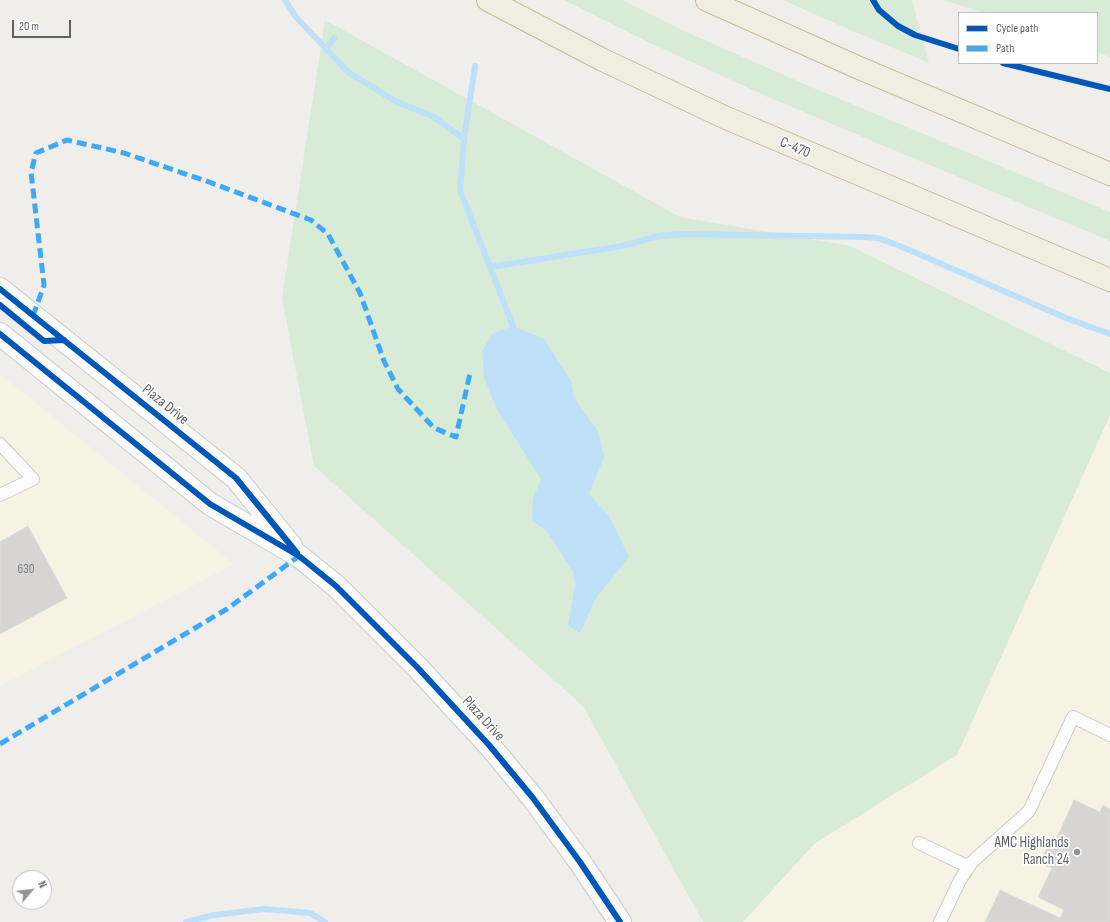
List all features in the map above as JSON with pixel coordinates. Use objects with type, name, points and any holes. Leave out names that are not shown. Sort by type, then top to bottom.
[{"type":"highway","name":"C-470","points":[[488,0],[603,60],[730,120],[1110,280]]},
{"type":"highway","points":[[707,0],[857,67],[1110,174]]},
{"type":"street","name":"Plaza Drive","points":[[0,289],[236,478],[299,556]]},
{"type":"street","points":[[0,305],[44,341],[64,340]]},
{"type":"street","name":"Plaza Drive","points":[[0,334],[210,504],[299,556],[336,586],[418,668],[489,745],[533,798],[580,862],[620,922]]},
{"type":"lane","points":[[0,444],[32,479],[0,495]]},
{"type":"lane","points":[[940,922],[960,880],[972,862],[1029,811],[1073,718],[1110,735]]},
{"type":"lane","points":[[919,844],[969,867]]},
{"type":"shaded area","points":[[0,374],[234,564],[0,686]]},
{"type":"shaded area","points":[[1110,415],[1110,922],[743,922],[814,844],[957,754]]},
{"type":"green space","points":[[564,0],[622,0],[684,31],[811,87],[1110,212],[1110,241],[768,97],[646,41]]},
{"type":"green space","points":[[783,0],[912,0],[929,63],[825,19]]},
{"type":"green space","points":[[943,0],[1110,0],[1110,57],[1098,52],[1098,12],[982,12]]},
{"type":"green space","points":[[325,20],[680,217],[850,246],[1110,373],[1110,415],[957,755],[814,844],[743,922],[703,922],[583,706],[314,466],[282,298]]},
{"type":"water","points":[[513,326],[544,339],[571,381],[574,398],[599,433],[604,457],[589,494],[609,516],[629,557],[596,598],[580,633],[568,626],[575,585],[573,571],[546,530],[532,521],[533,499],[541,479],[496,408],[484,377],[482,351],[493,333]]},
{"type":"building","points":[[28,526],[67,598],[0,634],[0,542]]},
{"type":"building","name":"AMC Highlands Ranch 24","points":[[1074,800],[1100,812],[1103,805],[1110,809],[1110,922],[985,922],[1000,890],[1060,918],[1064,910],[1038,897],[1052,868],[1039,863],[1051,840],[1055,842]]},
{"type":"waterway","points":[[285,0],[296,17],[348,72],[395,101],[434,117],[464,139]]},
{"type":"waterway","points":[[326,50],[334,38]]},
{"type":"waterway","points":[[475,66],[464,139],[460,190],[513,326]]},
{"type":"waterway","points":[[490,267],[622,246],[659,236],[683,234],[878,238],[900,246],[1066,318],[1110,334]]},
{"type":"waterway","points":[[186,922],[214,915],[265,909],[310,913],[325,922]]},
{"type":"marked path","points":[[33,316],[44,285],[31,172],[36,153],[67,140],[124,153],[209,182],[311,220],[328,234],[360,293],[384,361],[398,389],[434,428],[456,437],[470,373]]},
{"type":"marked path","points":[[0,744],[227,609],[299,556]]},
{"type":"cycle path","points":[[873,0],[879,10],[898,26],[915,35],[958,49]]},
{"type":"cycle path","points":[[1007,64],[1110,89]]},
{"type":"cycle path","points":[[0,289],[236,478],[297,553]]},
{"type":"cycle path","points":[[0,305],[44,341],[64,340]]},
{"type":"cycle path","points":[[0,334],[210,504],[299,556],[336,586],[418,668],[489,745],[533,798],[580,862],[620,922]]},
{"type":"place","name":"AMC Highlands Ranch 24","points":[[1077,852]]}]
